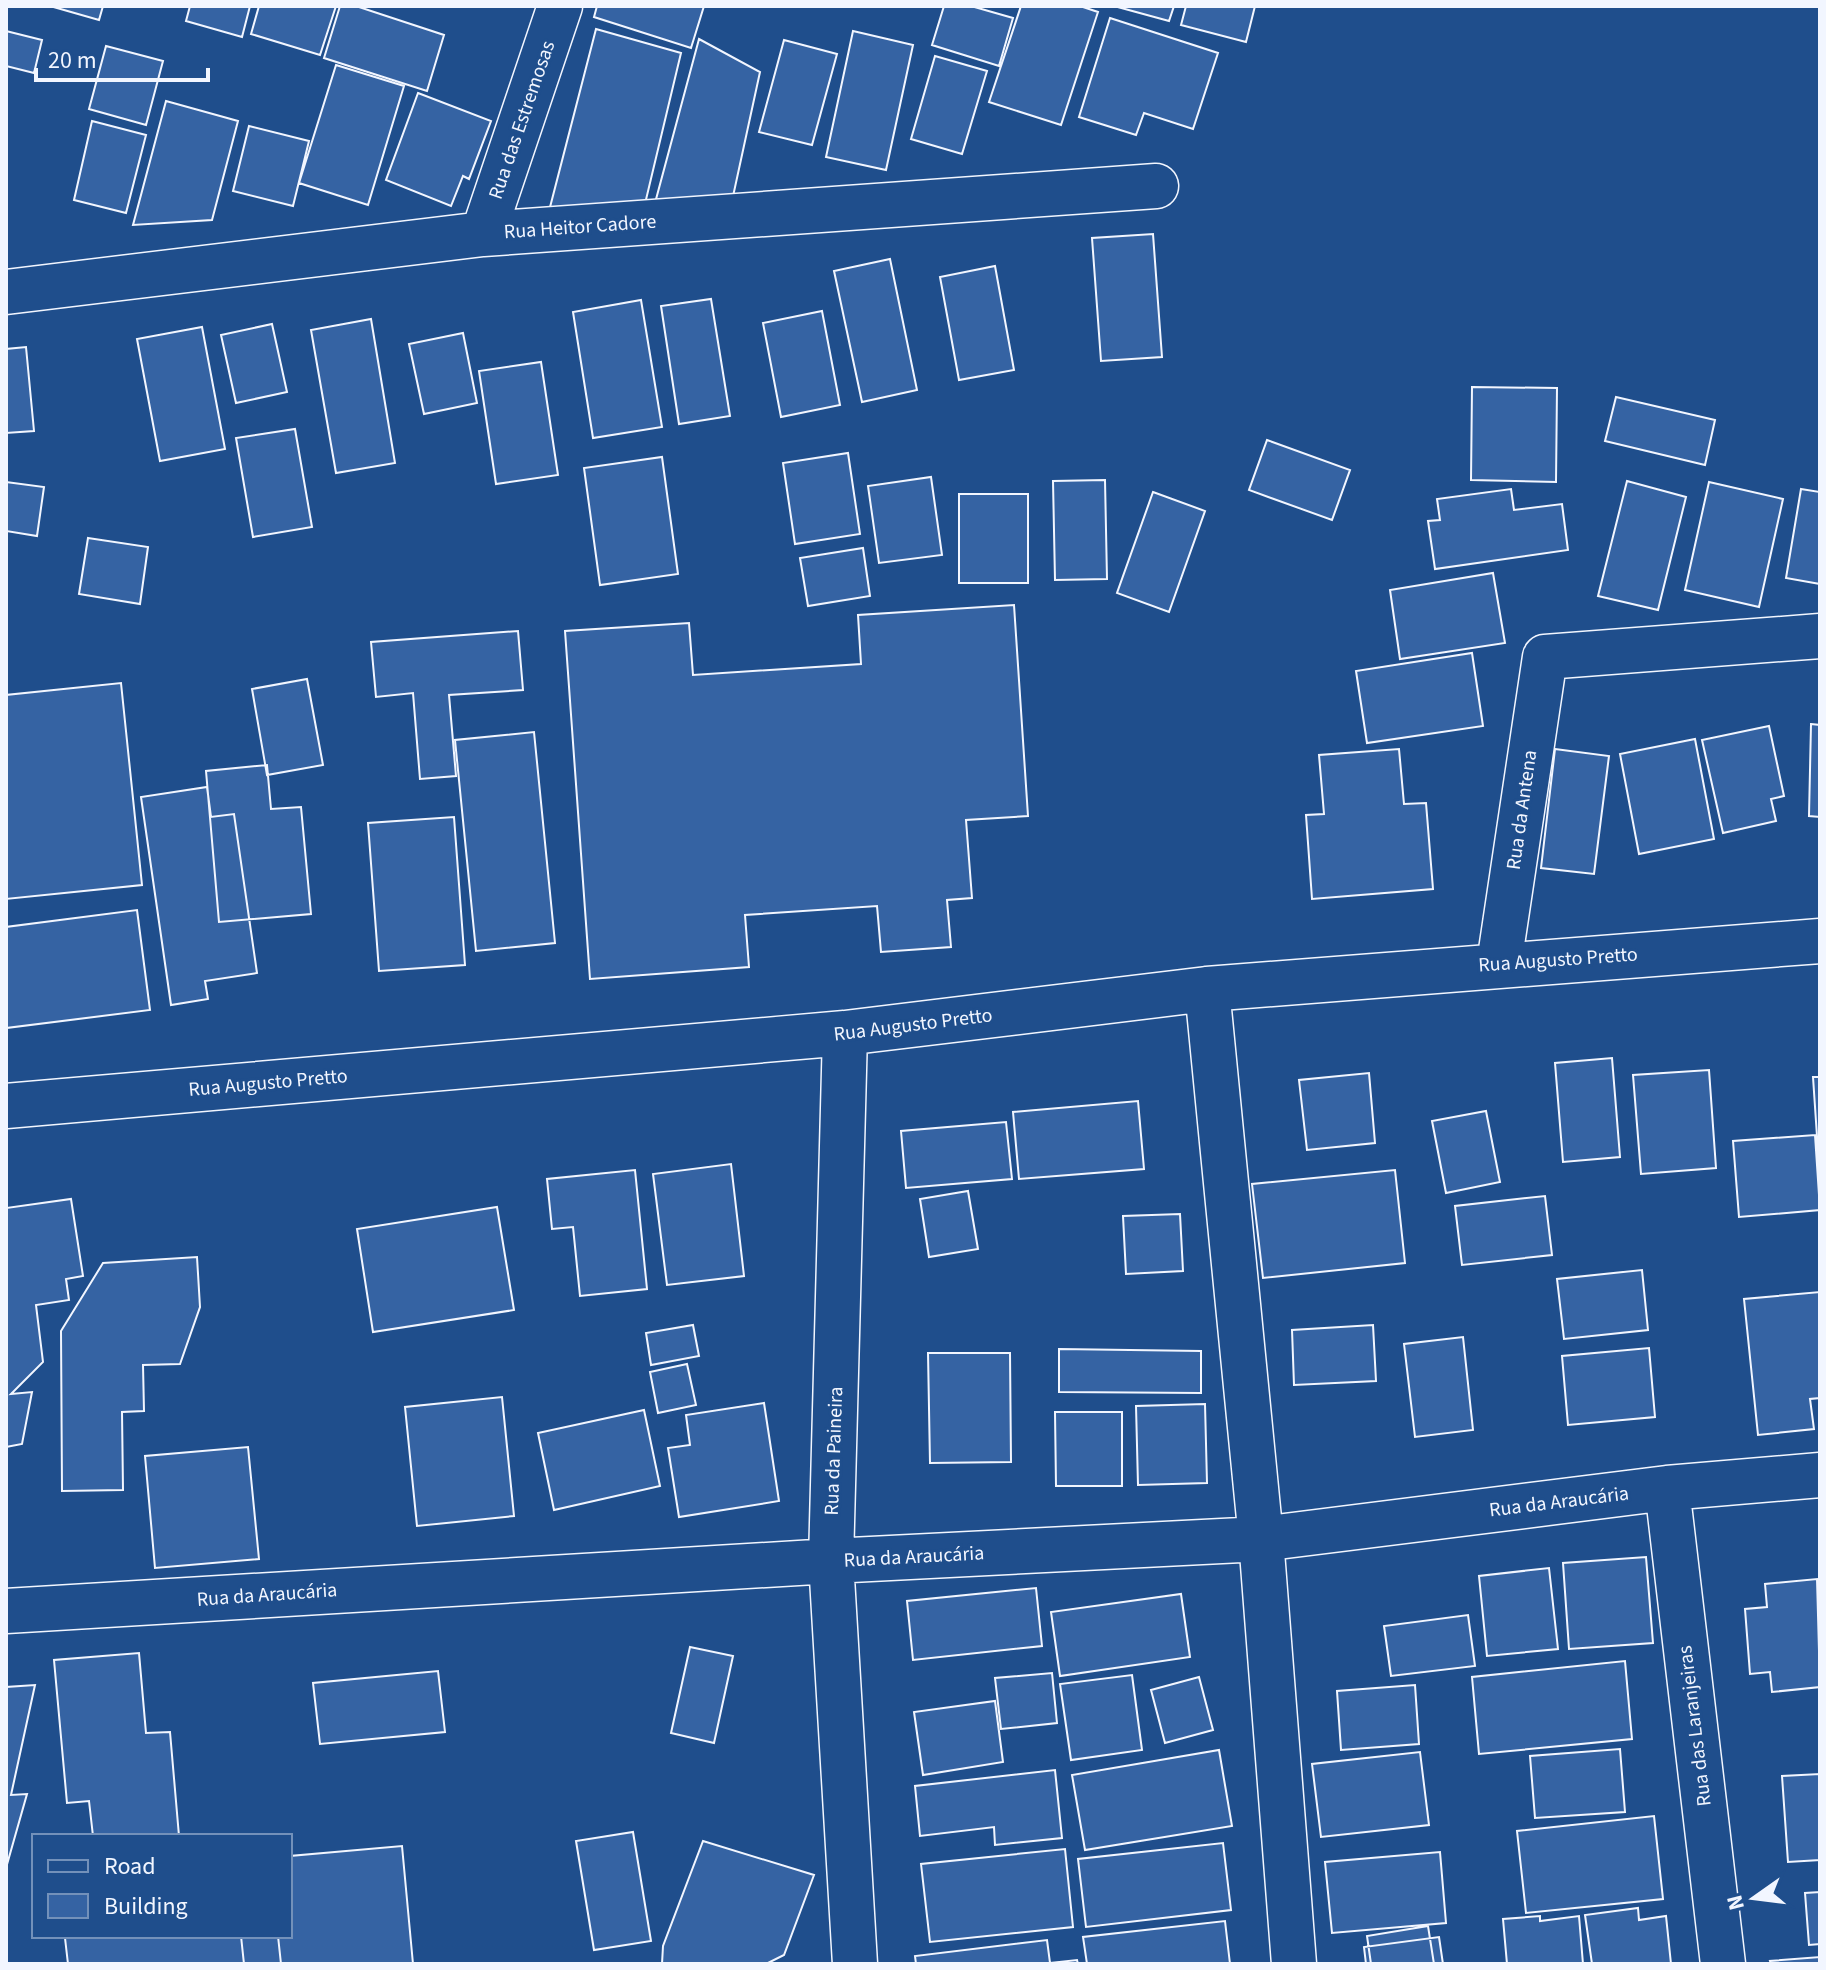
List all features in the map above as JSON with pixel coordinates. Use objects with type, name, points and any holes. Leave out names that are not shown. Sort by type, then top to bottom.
[{"type":"street","name":"Rua das Estremosas","points":[[483,234],[552,8]]},
{"type":"street","name":"Rua Heitor Cadore","points":[[6,292],[483,234],[1156,186]]},
{"type":"street","name":"Rua da Antena","points":[[1499,964],[1545,657],[1820,636]]},
{"type":"street","name":"Rua Augusto Pretto","points":[[6,1106],[845,1033],[1207,989],[1820,941]]},
{"type":"street","points":[[1207,989],[1261,1539],[1294,1964]]},
{"type":"street","name":"Rua da Paineira","points":[[845,1033],[831,1561],[855,1964]]},
{"type":"street","name":"Rua da Araucária","points":[[6,1611],[831,1561],[1261,1539],[1667,1488],[1820,1475]]},
{"type":"street","name":"Rua das Laranjeiras","points":[[1667,1488],[1723,1964]]},
{"type":"building","points":[[50,6],[103,6],[99,20]]},
{"type":"building","points":[[190,6],[250,6],[242,37],[186,21]]},
{"type":"building","points":[[259,6],[336,6],[320,55],[251,34]]},
{"type":"building","points":[[340,6],[356,6],[444,35],[427,91],[324,58]]},
{"type":"building","points":[[597,6],[704,6],[691,48],[594,17]]},
{"type":"building","points":[[944,6],[971,6],[1013,18],[999,66],[932,45]]},
{"type":"building","points":[[1021,6],[1080,6],[1098,12],[1061,125],[989,102]]},
{"type":"building","points":[[1114,6],[1174,6],[1169,21]]},
{"type":"building","points":[[1186,6],[1255,6],[1246,42],[1181,25]]},
{"type":"building","points":[[1110,18],[1218,53],[1193,129],[1144,113],[1136,135],[1079,117]]},
{"type":"building","points":[[596,29],[681,53],[644,208],[548,215]]},
{"type":"building","points":[[6,31],[42,40],[34,73],[6,66]]},
{"type":"building","points":[[853,31],[913,45],[886,170],[826,157]]},
{"type":"building","points":[[699,39],[760,72],[732,201],[655,203]]},
{"type":"building","points":[[784,40],[837,54],[812,145],[759,132]]},
{"type":"building","points":[[106,46],[163,61],[146,125],[89,109]]},
{"type":"building","points":[[935,56],[987,71],[962,154],[911,139]]},
{"type":"building","points":[[336,65],[404,86],[368,205],[299,183]]},
{"type":"building","points":[[418,93],[491,121],[469,179],[463,176],[451,206],[386,180]]},
{"type":"building","points":[[166,101],[238,121],[212,220],[133,225]]},
{"type":"building","points":[[92,121],[146,135],[126,213],[74,200]]},
{"type":"building","points":[[249,126],[309,141],[293,206],[233,191]]},
{"type":"building","points":[[1153,234],[1162,357],[1101,361],[1092,238]]},
{"type":"building","points":[[890,259],[917,390],[862,402],[834,271]]},
{"type":"building","points":[[995,266],[1014,370],[959,380],[940,277]]},
{"type":"building","points":[[711,299],[730,416],[679,424],[661,306]]},
{"type":"building","points":[[641,300],[662,427],[593,438],[573,312]]},
{"type":"building","points":[[822,311],[840,405],[781,417],[763,323]]},
{"type":"building","points":[[371,319],[395,463],[336,473],[311,330]]},
{"type":"building","points":[[272,324],[287,392],[236,403],[221,335]]},
{"type":"building","points":[[202,327],[225,449],[160,461],[137,339]]},
{"type":"building","points":[[463,333],[477,403],[424,414],[409,344]]},
{"type":"building","points":[[26,347],[34,431],[6,433],[6,349]]},
{"type":"building","points":[[541,362],[558,475],[496,484],[479,371]]},
{"type":"building","points":[[1472,387],[1557,388],[1556,482],[1471,480]]},
{"type":"building","points":[[1616,397],[1715,420],[1705,465],[1605,441]]},
{"type":"building","points":[[295,429],[312,527],[253,537],[236,438]]},
{"type":"building","points":[[1267,440],[1350,470],[1332,520],[1249,490]]},
{"type":"building","points":[[848,453],[860,534],[795,544],[783,463]]},
{"type":"building","points":[[662,457],[678,574],[600,585],[584,468]]},
{"type":"building","points":[[931,477],[942,555],[879,563],[868,486]]},
{"type":"building","points":[[1105,480],[1107,579],[1055,580],[1053,481]]},
{"type":"building","points":[[1627,481],[1686,497],[1658,610],[1598,596]]},
{"type":"building","points":[[6,482],[44,487],[37,536],[6,531]]},
{"type":"building","points":[[1709,482],[1783,499],[1759,607],[1685,590]]},
{"type":"building","points":[[1511,489],[1514,510],[1562,504],[1568,550],[1435,569],[1428,521],[1440,520],[1437,499]]},
{"type":"building","points":[[1801,489],[1820,492],[1820,584],[1786,578]]},
{"type":"building","points":[[1153,492],[1205,511],[1169,612],[1117,593]]},
{"type":"building","points":[[959,494],[1028,494],[1028,583],[959,583]]},
{"type":"building","points":[[88,538],[148,547],[140,604],[79,594]]},
{"type":"building","points":[[863,548],[870,596],[808,606],[800,558]]},
{"type":"building","points":[[1493,573],[1505,643],[1400,659],[1390,590]]},
{"type":"building","points":[[1014,605],[1028,816],[966,820],[972,898],[947,900],[951,947],[881,952],[877,906],[745,915],[749,967],[590,979],[565,631],[689,623],[693,675],[861,664],[858,615]]},
{"type":"building","points":[[518,631],[523,690],[449,695],[456,776],[420,779],[413,693],[376,697],[371,642]]},
{"type":"building","points":[[1472,653],[1483,726],[1367,743],[1356,671]]},
{"type":"building","points":[[307,679],[323,765],[267,775],[252,689]]},
{"type":"building","points":[[121,683],[142,885],[6,899],[6,695]]},
{"type":"building","points":[[1811,724],[1820,725],[1820,817],[1809,816]]},
{"type":"building","points":[[1769,726],[1784,796],[1771,799],[1776,821],[1723,833],[1702,740]]},
{"type":"building","points":[[534,732],[555,943],[476,951],[455,740]]},
{"type":"building","points":[[1695,739],[1714,839],[1639,854],[1620,754]]},
{"type":"building","points":[[1399,749],[1404,804],[1426,803],[1433,889],[1312,899],[1306,815],[1324,814],[1319,755]]},
{"type":"building","points":[[1555,749],[1609,756],[1594,874],[1541,868]]},
{"type":"building","points":[[267,765],[271,809],[301,807],[311,914],[219,922],[206,771]]},
{"type":"building","points":[[207,787],[211,817],[234,814],[257,973],[205,981],[208,999],[171,1005],[141,797]]},
{"type":"building","points":[[454,817],[465,965],[379,971],[368,823]]},
{"type":"building","points":[[137,910],[150,1010],[6,1028],[6,927]]},
{"type":"building","points":[[1612,1058],[1620,1157],[1563,1162],[1555,1063]]},
{"type":"building","points":[[1709,1070],[1716,1168],[1641,1174],[1633,1075]]},
{"type":"building","points":[[1369,1073],[1375,1143],[1307,1150],[1299,1080]]},
{"type":"building","points":[[1813,1077],[1820,1077],[1820,1181]]},
{"type":"building","points":[[1138,1101],[1144,1169],[1019,1179],[1013,1112]]},
{"type":"building","points":[[1486,1111],[1500,1182],[1446,1193],[1432,1121]]},
{"type":"building","points":[[1006,1122],[1012,1179],[906,1188],[901,1131]]},
{"type":"building","points":[[1815,1135],[1820,1210],[1739,1217],[1733,1141]]},
{"type":"building","points":[[731,1164],[744,1276],[667,1285],[653,1174]]},
{"type":"building","points":[[635,1170],[647,1289],[580,1296],[573,1227],[552,1229],[547,1179]]},
{"type":"building","points":[[1395,1170],[1405,1263],[1263,1278],[1252,1184]]},
{"type":"building","points":[[968,1191],[978,1249],[929,1257],[920,1199]]},
{"type":"building","points":[[1545,1196],[1552,1255],[1462,1265],[1455,1206]]},
{"type":"building","points":[[71,1199],[83,1276],[66,1279],[69,1300],[36,1305],[43,1362],[11,1394],[32,1392],[22,1444],[6,1447],[6,1208]]},
{"type":"building","points":[[497,1207],[514,1310],[373,1332],[357,1229]]},
{"type":"building","points":[[1180,1214],[1183,1271],[1126,1274],[1123,1216]]},
{"type":"building","points":[[197,1257],[200,1307],[180,1364],[143,1365],[144,1411],[122,1412],[123,1490],[62,1491],[61,1331],[103,1263]]},
{"type":"building","points":[[1642,1270],[1648,1330],[1564,1339],[1557,1279]]},
{"type":"building","points":[[1820,1292],[1820,1398],[1810,1399],[1814,1429],[1758,1435],[1744,1299]]},
{"type":"building","points":[[693,1325],[699,1356],[651,1365],[646,1333]]},
{"type":"building","points":[[1373,1325],[1376,1381],[1294,1385],[1292,1330]]},
{"type":"building","points":[[1463,1337],[1473,1430],[1415,1437],[1404,1344]]},
{"type":"building","points":[[1649,1348],[1655,1417],[1568,1425],[1562,1356]]},
{"type":"building","points":[[1059,1349],[1201,1351],[1201,1393],[1059,1392]]},
{"type":"building","points":[[928,1353],[1010,1353],[1011,1462],[930,1463]]},
{"type":"building","points":[[687,1364],[696,1405],[658,1413],[650,1372]]},
{"type":"building","points":[[502,1397],[514,1516],[417,1526],[405,1407]]},
{"type":"building","points":[[764,1403],[779,1501],[679,1517],[668,1448],[690,1445],[686,1415]]},
{"type":"building","points":[[1205,1404],[1207,1483],[1138,1485],[1136,1406]]},
{"type":"building","points":[[644,1410],[660,1486],[554,1510],[538,1433]]},
{"type":"building","points":[[1055,1412],[1122,1412],[1122,1486],[1056,1486]]},
{"type":"building","points":[[248,1447],[259,1559],[155,1568],[145,1456]]},
{"type":"building","points":[[1646,1557],[1653,1643],[1569,1649],[1563,1563]]},
{"type":"building","points":[[1549,1568],[1558,1649],[1487,1656],[1479,1576]]},
{"type":"building","points":[[1817,1579],[1820,1687],[1772,1692],[1770,1672],[1750,1674],[1745,1609],[1767,1607],[1765,1584]]},
{"type":"building","points":[[1036,1588],[1042,1646],[913,1660],[907,1601]]},
{"type":"building","points":[[1181,1594],[1190,1657],[1060,1676],[1051,1612]]},
{"type":"building","points":[[1468,1615],[1475,1666],[1391,1676],[1384,1626]]},
{"type":"building","points":[[690,1647],[733,1656],[714,1743],[671,1733]]},
{"type":"building","points":[[139,1653],[146,1733],[170,1732],[179,1834],[93,1834],[89,1801],[67,1803],[54,1660]]},
{"type":"building","points":[[1625,1661],[1632,1739],[1479,1754],[1472,1677]]},
{"type":"building","points":[[438,1671],[445,1732],[320,1744],[313,1683]]},
{"type":"building","points":[[1052,1673],[1057,1723],[1001,1729],[995,1678]]},
{"type":"building","points":[[1132,1675],[1142,1750],[1071,1760],[1060,1684]]},
{"type":"building","points":[[1199,1677],[1213,1730],[1165,1743],[1151,1690]]},
{"type":"building","points":[[35,1685],[11,1795],[27,1794],[6,1868],[6,1687]]},
{"type":"building","points":[[1415,1685],[1419,1744],[1341,1750],[1337,1691]]},
{"type":"building","points":[[995,1701],[1003,1762],[923,1775],[914,1712]]},
{"type":"building","points":[[1620,1749],[1625,1812],[1535,1818],[1530,1756]]},
{"type":"building","points":[[1219,1750],[1232,1826],[1085,1850],[1072,1775]]},
{"type":"building","points":[[1420,1752],[1429,1825],[1321,1837],[1312,1764]]},
{"type":"building","points":[[1055,1770],[1062,1838],[995,1845],[994,1827],[920,1836],[915,1786]]},
{"type":"building","points":[[1820,1774],[1820,1860],[1788,1862],[1782,1776]]},
{"type":"building","points":[[1654,1816],[1663,1899],[1526,1913],[1517,1831]]},
{"type":"building","points":[[633,1832],[651,1941],[594,1950],[576,1841]]},
{"type":"building","points":[[703,1841],[814,1875],[784,1955],[766,1964],[662,1964],[663,1946]]},
{"type":"building","points":[[1223,1843],[1231,1910],[1086,1927],[1078,1859]]},
{"type":"building","points":[[402,1846],[413,1964],[244,1964],[241,1938],[292,1938],[292,1856]]},
{"type":"building","points":[[1065,1849],[1073,1927],[930,1942],[921,1864]]},
{"type":"building","points":[[1440,1852],[1446,1923],[1332,1933],[1325,1862]]},
{"type":"building","points":[[1820,1892],[1820,1944],[1809,1945],[1805,1893]]},
{"type":"building","points":[[1638,1908],[1639,1920],[1666,1916],[1671,1964],[1592,1964],[1585,1915]]},
{"type":"building","points":[[1540,1916],[1540,1921],[1579,1916],[1583,1964],[1507,1964],[1503,1919]]},
{"type":"building","points":[[1225,1921],[1230,1964],[1087,1964],[1083,1937]]},
{"type":"building","points":[[1428,1926],[1434,1964],[1371,1964],[1367,1936]]},
{"type":"building","points":[[1439,1937],[1443,1964],[1366,1964],[1364,1947]]},
{"type":"building","points":[[65,1938],[278,1938],[281,1964],[68,1964]]},
{"type":"building","points":[[1047,1940],[1050,1963],[1077,1960],[1078,1964],[916,1964],[915,1956]]},
{"type":"building","points":[[1820,1957],[1820,1964],[1771,1964],[1770,1961]]}]
